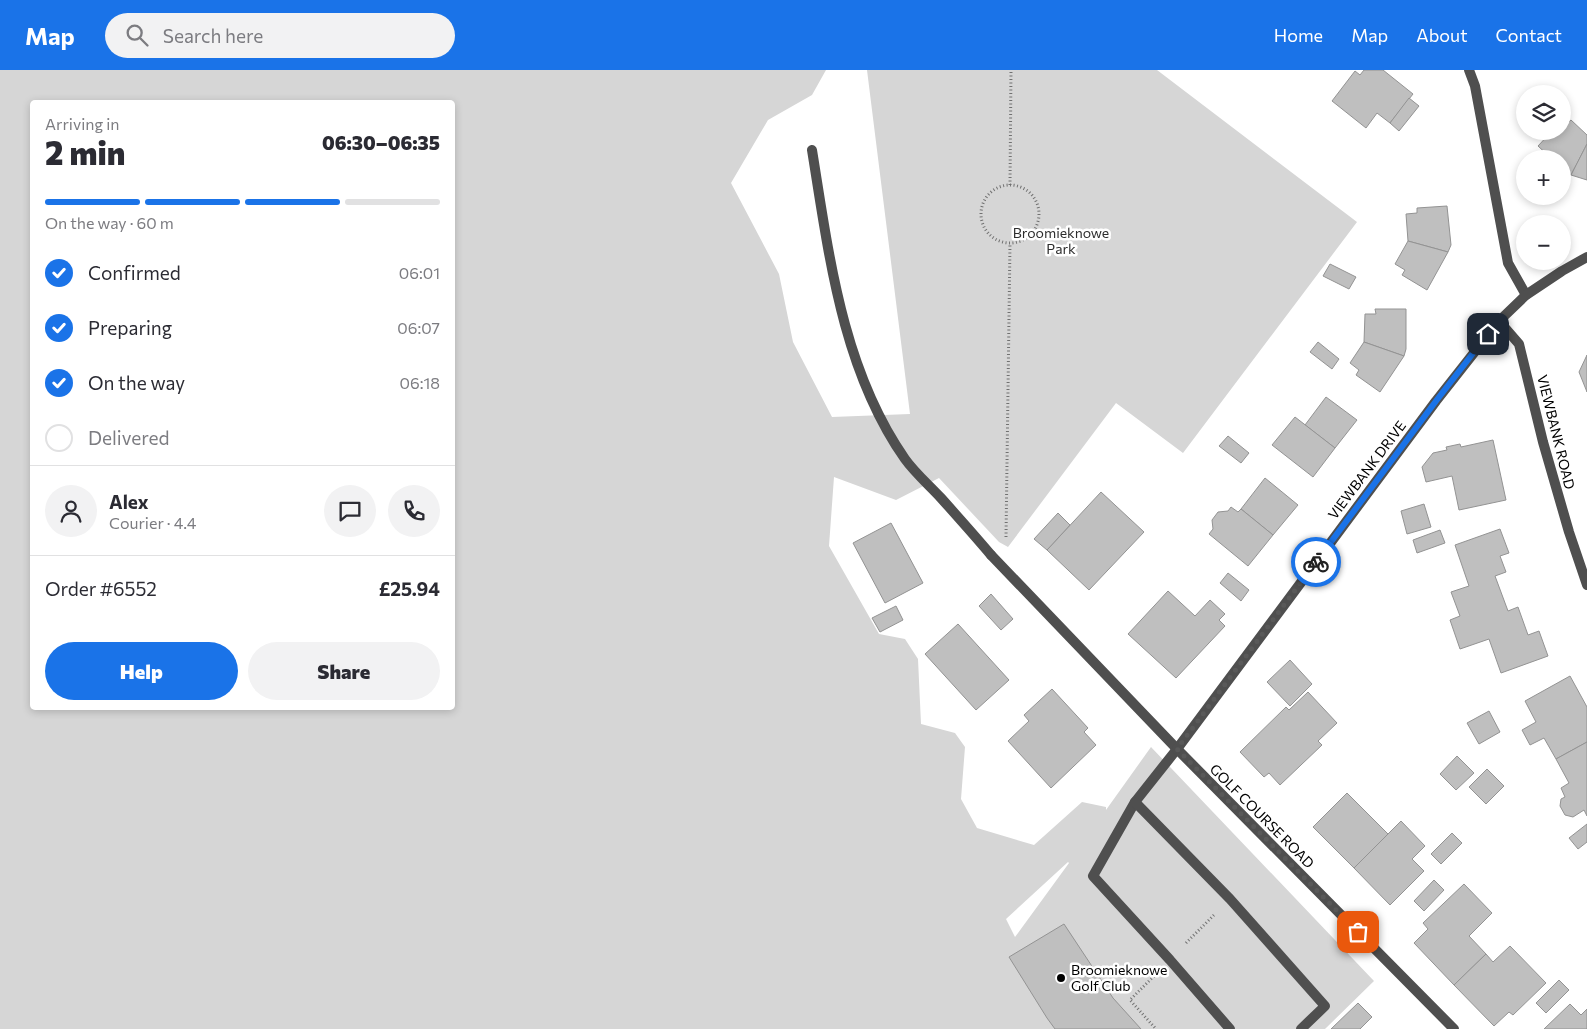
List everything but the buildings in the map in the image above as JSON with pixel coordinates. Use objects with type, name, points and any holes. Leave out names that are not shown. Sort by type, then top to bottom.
[{"type":"street","points":[[1469,70],[1475,86],[1508,263],[1526,294]]},
{"type":"street","name":"GOLF COURSE ROAD","points":[[812,150],[826,241],[840,306],[858,370],[878,413],[906,460],[991,555],[1177,749],[1454,1029]]},
{"type":"street","name":"VIEWBANK DRIVE","points":[[1230,1029],[1093,876],[1135,802],[1177,749],[1436,401],[1499,321],[1526,294],[1587,257]]},
{"type":"street","name":"VIEWBANK ROAD","points":[[1499,321],[1519,344],[1543,442],[1569,532],[1587,585]]},
{"type":"street","points":[[1135,802],[1230,899],[1324,1006],[1301,1029]]},
{"type":"path","points":[[1010,185],[1011,70]]},
{"type":"path","points":[[1010,185],[1021,187],[1030,193],[1037,203],[1038,214],[1036,225],[1030,234],[1021,241],[1010,243],[998,241],[989,234],[983,225],[980,214],[983,202],[989,193],[998,187],[1010,185]]},
{"type":"path","points":[[1006,570],[1010,243]]},
{"type":"green space","name":"Broomieknowe Park","points":[[0,70],[826,70],[812,95],[768,120],[731,183],[779,274],[793,342],[832,417],[910,414],[867,70],[1157,70],[1357,222],[1183,453],[1116,403],[1008,547],[999,542],[939,478],[896,500],[834,477],[829,546],[879,634],[905,639],[918,659],[921,724],[955,733],[965,747],[961,799],[977,828],[1034,845],[1082,802],[1106,807],[1106,810],[1151,747],[1374,981],[1325,1029],[0,1029]],"holes":[[[1069,863],[1015,937],[1006,919]]]},
{"type":"way so far","points":[[1316,562],[1177,749],[1358,932]]},
{"type":"place","name":"Broomieknowe Golf Club","points":[[1061,978]]},
{"type":"route","points":[[1316,562],[1488,334]]}]
